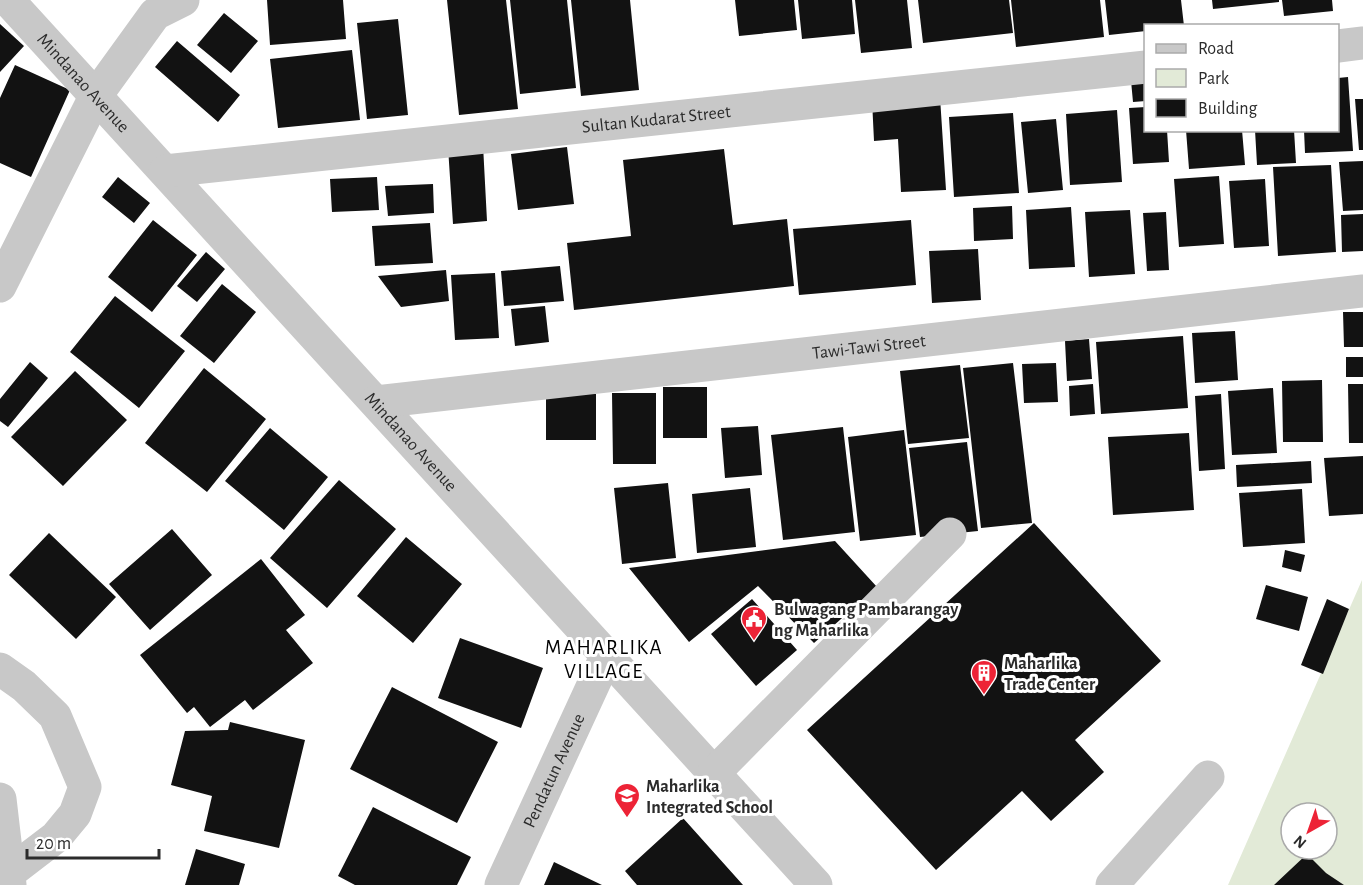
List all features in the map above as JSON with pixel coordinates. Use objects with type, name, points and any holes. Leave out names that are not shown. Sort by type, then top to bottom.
[{"type":"street","name":"Mindanao Avenue","points":[[8,0],[816,885]]},
{"type":"street","points":[[0,286],[95,97],[166,5]]},
{"type":"street","points":[[1339,46],[1363,43]]},
{"type":"street","name":"Sultan Kudarat Street","points":[[165,171],[1144,67]]},
{"type":"street","name":"Tawi-Tawi Street","points":[[376,402],[1363,291]]},
{"type":"street","points":[[713,774],[950,534]]},
{"type":"street","name":"Pendatun Avenue","points":[[501,885],[606,657]]},
{"type":"street","points":[[0,669],[24,686],[55,716],[85,787],[75,814],[56,837],[10,879]]},
{"type":"street","points":[[1112,885],[1208,777]]},
{"type":"street","points":[[0,799],[10,879]]},
{"type":"green space","points":[[1362,580],[1363,885],[1228,885]]},
{"type":"building","points":[[267,0],[343,0],[346,39],[270,45]]},
{"type":"building","points":[[447,0],[506,0],[518,109],[459,115]]},
{"type":"building","points":[[510,0],[567,0],[576,88],[520,94]]},
{"type":"building","points":[[571,0],[630,0],[639,90],[581,96]]},
{"type":"building","points":[[735,0],[794,0],[797,30],[739,36]]},
{"type":"building","points":[[798,0],[852,0],[855,34],[802,39]]},
{"type":"building","points":[[855,0],[907,0],[912,48],[861,53]]},
{"type":"building","points":[[918,0],[1009,0],[1013,33],[923,43]]},
{"type":"building","points":[[1011,0],[1100,0],[1104,37],[1016,47]]},
{"type":"building","points":[[1105,0],[1181,0],[1184,24],[1144,24],[1144,31],[1109,35]]},
{"type":"building","points":[[1212,0],[1279,0],[1279,2],[1213,9]]},
{"type":"building","points":[[1282,0],[1332,0],[1333,11],[1284,16]]},
{"type":"building","points":[[224,13],[258,41],[231,73],[197,45]]},
{"type":"building","points":[[398,19],[408,115],[367,119],[357,23]]},
{"type":"building","points":[[0,24],[24,46],[0,72]]},
{"type":"building","points":[[177,41],[240,95],[218,122],[155,67]]},
{"type":"building","points":[[352,50],[360,120],[278,128],[270,59]]},
{"type":"building","points":[[15,65],[70,90],[31,177],[0,163],[0,98]]},
{"type":"building","points":[[1144,69],[1144,101],[1133,102],[1130,70]]},
{"type":"building","points":[[1348,77],[1353,151],[1305,153],[1304,132],[1339,132],[1339,78]]},
{"type":"building","points":[[940,97],[946,190],[901,192],[898,139],[874,141],[872,100]]},
{"type":"building","points":[[1355,99],[1363,99],[1363,150],[1359,150]]},
{"type":"building","points":[[1144,107],[1144,132],[1167,132],[1169,162],[1133,164],[1129,108]]},
{"type":"building","points":[[1117,110],[1122,182],[1070,185],[1066,114]]},
{"type":"building","points":[[1013,113],[1019,193],[954,197],[949,117]]},
{"type":"building","points":[[1056,119],[1063,190],[1028,193],[1021,122]]},
{"type":"building","points":[[1186,132],[1242,132],[1245,165],[1189,169]]},
{"type":"building","points":[[1255,132],[1294,132],[1296,163],[1257,165]]},
{"type":"building","points":[[483,145],[487,221],[453,224],[448,147]]},
{"type":"building","points":[[567,147],[574,204],[518,210],[511,154]]},
{"type":"building","points":[[724,149],[733,225],[787,219],[794,286],[574,310],[567,243],[631,236],[623,160]]},
{"type":"building","points":[[1363,161],[1363,210],[1343,211],[1339,162]]},
{"type":"building","points":[[1331,165],[1336,252],[1278,256],[1273,167]]},
{"type":"building","points":[[1219,176],[1224,244],[1179,247],[1174,179]]},
{"type":"building","points":[[118,177],[150,203],[134,223],[102,197]]},
{"type":"building","points":[[377,177],[379,210],[332,212],[330,179]]},
{"type":"building","points":[[1265,179],[1269,246],[1234,248],[1229,181]]},
{"type":"building","points":[[433,184],[434,213],[388,216],[385,186]]},
{"type":"building","points":[[1012,206],[1013,239],[974,241],[973,208]]},
{"type":"building","points":[[1071,207],[1075,267],[1029,269],[1026,210]]},
{"type":"building","points":[[1130,210],[1135,274],[1089,277],[1085,212]]},
{"type":"building","points":[[1166,212],[1169,270],[1147,271],[1143,213]]},
{"type":"building","points":[[1363,214],[1363,251],[1342,252],[1341,215]]},
{"type":"building","points":[[153,220],[197,255],[152,312],[108,277]]},
{"type":"building","points":[[911,220],[916,285],[799,295],[793,229]]},
{"type":"building","points":[[430,223],[433,263],[375,266],[372,226]]},
{"type":"building","points":[[978,249],[981,300],[932,303],[929,251]]},
{"type":"building","points":[[206,252],[225,269],[197,302],[177,286]]},
{"type":"building","points":[[560,266],[564,301],[504,306],[501,271]]},
{"type":"building","points":[[446,270],[449,301],[401,307],[378,276]]},
{"type":"building","points":[[495,273],[499,338],[455,340],[451,275]]},
{"type":"building","points":[[222,284],[256,312],[214,363],[180,336]]},
{"type":"building","points":[[115,296],[185,351],[139,408],[70,352]]},
{"type":"building","points":[[545,306],[549,342],[515,346],[511,309]]},
{"type":"building","points":[[1343,312],[1363,312],[1363,347],[1344,347]]},
{"type":"building","points":[[1235,331],[1238,380],[1195,383],[1192,333]]},
{"type":"building","points":[[1183,336],[1188,408],[1101,414],[1096,342]]},
{"type":"building","points":[[1089,339],[1092,379],[1067,381],[1065,341]]},
{"type":"building","points":[[1346,357],[1363,357],[1363,377],[1346,377]]},
{"type":"building","points":[[30,362],[48,378],[8,427],[0,421],[0,399]]},
{"type":"building","points":[[1013,363],[1032,523],[981,528],[963,368]]},
{"type":"building","points":[[1056,363],[1058,402],[1024,403],[1022,364]]},
{"type":"building","points":[[960,365],[969,438],[908,444],[900,371]]},
{"type":"building","points":[[204,368],[266,419],[207,492],[145,443]]},
{"type":"building","points":[[75,371],[127,420],[63,486],[11,437]]},
{"type":"building","points":[[1322,380],[1323,442],[1283,442],[1282,381]]},
{"type":"building","points":[[1093,384],[1095,414],[1070,416],[1069,386]]},
{"type":"building","points":[[1348,384],[1363,384],[1363,443],[1349,443]]},
{"type":"building","points":[[663,387],[707,387],[707,438],[663,438]]},
{"type":"building","points":[[1273,388],[1277,453],[1232,455],[1228,391]]},
{"type":"building","points":[[612,393],[656,393],[656,464],[613,464]]},
{"type":"building","points":[[546,394],[596,394],[596,440],[546,440]]},
{"type":"building","points":[[1221,394],[1225,469],[1199,471],[1195,396]]},
{"type":"building","points":[[758,426],[762,475],[725,478],[721,428]]},
{"type":"building","points":[[843,427],[855,532],[783,540],[771,435]]},
{"type":"building","points":[[270,428],[328,477],[284,530],[225,481]]},
{"type":"building","points":[[904,430],[916,535],[860,541],[848,437]]},
{"type":"building","points":[[1189,433],[1194,510],[1113,515],[1108,437]]},
{"type":"building","points":[[967,442],[978,531],[920,537],[909,448]]},
{"type":"building","points":[[1363,456],[1363,514],[1329,516],[1324,458]]},
{"type":"building","points":[[1311,461],[1312,483],[1237,487],[1236,465]]},
{"type":"building","points":[[339,480],[396,529],[327,608],[270,558]]},
{"type":"building","points":[[668,483],[676,558],[622,564],[614,488]]},
{"type":"building","points":[[750,488],[756,547],[697,553],[692,494]]},
{"type":"building","points":[[1302,489],[1305,543],[1243,547],[1239,493]]},
{"type":"building","name":"Maharlika Trade Center","points":[[1034,523],[1161,661],[1075,740],[1104,772],[1051,821],[1022,791],[936,870],[807,730]]},
{"type":"building","points":[[172,529],[212,575],[150,630],[109,584]]},
{"type":"building","points":[[49,533],[116,597],[76,639],[9,575]]},
{"type":"building","points":[[406,537],[462,584],[413,643],[357,596]]},
{"type":"building","points":[[835,541],[877,587],[814,643],[758,586],[689,642],[629,568]]},
{"type":"building","points":[[1285,550],[1305,555],[1301,572],[1282,567]]},
{"type":"building","points":[[261,559],[305,615],[286,630],[313,663],[253,710],[245,700],[210,727],[194,707],[187,713],[140,655]]},
{"type":"building","points":[[1266,585],[1308,597],[1299,631],[1256,619]]},
{"type":"building","name":"Bulwagang Pambarangay ng Maharlika","points":[[752,599],[797,650],[756,686],[711,634]]},
{"type":"building","points":[[1327,599],[1349,609],[1323,674],[1301,665]]},
{"type":"building","points":[[460,638],[543,668],[521,728],[438,698]]},
{"type":"building","points":[[392,687],[498,742],[457,823],[350,769]]},
{"type":"building","points":[[230,722],[305,740],[279,848],[204,831],[212,796],[171,785],[185,731],[228,730]]},
{"type":"building","points":[[373,807],[471,857],[457,885],[355,885],[338,876]]},
{"type":"building","points":[[683,818],[743,885],[637,885],[625,871]]},
{"type":"building","points":[[196,849],[245,864],[239,885],[185,885]]},
{"type":"building","points":[[1300,861],[1314,861],[1326,873],[1344,885],[1274,885]]},
{"type":"building","points":[[554,862],[602,885],[544,885]]},
{"type":"place","name":"Bulwagang Pambarangay ng Maharlika","points":[[754,642]]},
{"type":"place","name":"Maharlika Trade Center","points":[[984,696]]},
{"type":"place","name":"Maharlika Integrated School","points":[[627,819]]},
{"type":"district","name":"MAHARLIKA VILLAGE","points":[[604,659]]}]
